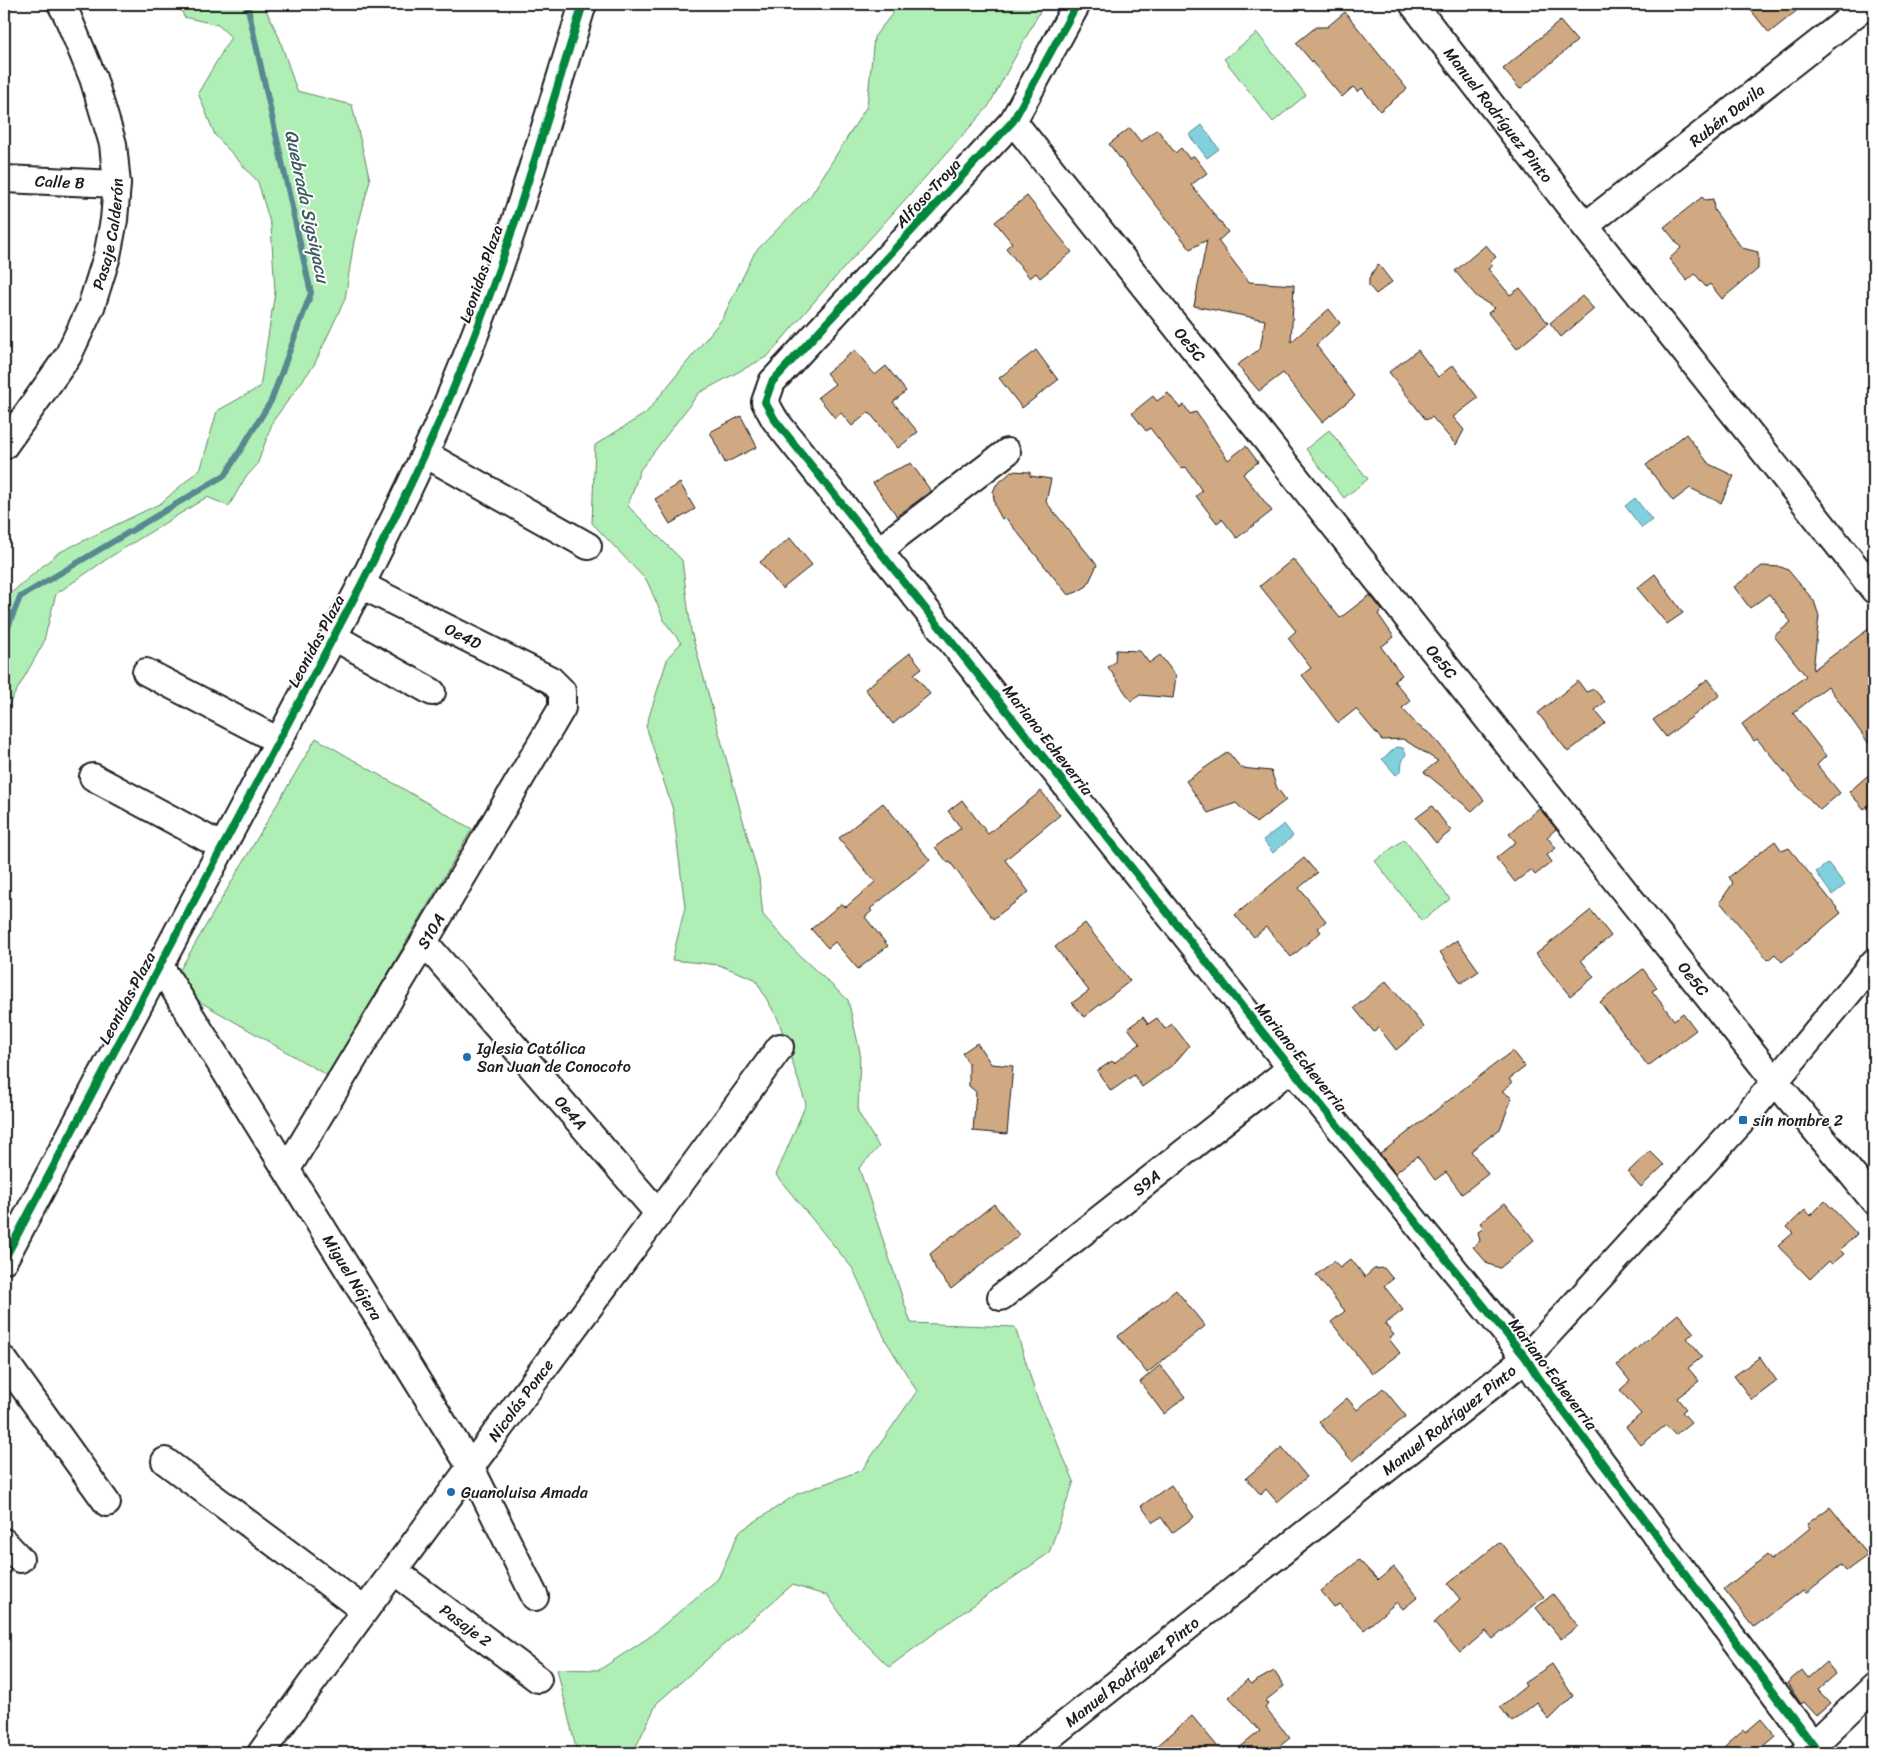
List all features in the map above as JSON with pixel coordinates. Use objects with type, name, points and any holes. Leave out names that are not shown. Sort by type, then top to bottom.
[{"type":"street","name":"Pasaje Calderón","points":[[4,446],[68,356],[91,307],[107,256],[114,220],[117,184],[113,144],[93,78],[68,16],[61,4]]},
{"type":"street","name":"Alfoso Troya","points":[[772,382],[1013,121],[1077,4]]},
{"type":"street","name":"Manuel Rodríguez Pinto","points":[[1413,4],[1585,226],[1874,590]]},
{"type":"street","name":"Rubén Davila","points":[[1585,226],[1868,4]]},
{"type":"street","name":"Leonidas Plaza","points":[[4,1260],[361,586],[425,454],[455,386],[496,277],[578,5]]},
{"type":"street","name":"Oe5C","points":[[1013,121],[1775,1081],[1874,1201]]},
{"type":"street","name":"Calle B","points":[[4,179],[117,184]]},
{"type":"street","name":"Mariano Echeverria","points":[[772,382],[765,402],[775,420],[1291,1068],[1526,1358],[1538,1377],[1813,1751]]},
{"type":"street","points":[[880,551],[898,535],[1007,452]]},
{"type":"street","points":[[425,454],[588,546]]},
{"type":"street","name":"Oe4D","points":[[361,586],[551,680],[562,691]]},
{"type":"street","points":[[334,637],[432,692]]},
{"type":"street","points":[[146,672],[279,741]]},
{"type":"street","name":"S10A","points":[[287,1169],[562,708],[562,691]]},
{"type":"street","points":[[93,777],[223,847]]},
{"type":"street","name":"Oe4A","points":[[424,942],[659,1214]]},
{"type":"street","name":"Manuel Rodríguez Pinto","points":[[1044,1749],[1526,1358],[1743,1120],[1874,962]]},
{"type":"street","name":"Miguel Nájera","points":[[160,966],[470,1466],[535,1597]]},
{"type":"street","name":"Nicolás Ponce","points":[[261,1753],[364,1610],[659,1214],[780,1047]]},
{"type":"street","name":"S9A","points":[[1001,1297],[1291,1068]]},
{"type":"street","points":[[4,1360],[107,1503]]},
{"type":"street","points":[[165,1461],[364,1610]]},
{"type":"street","name":"Pasaje 2","points":[[394,1571],[538,1679]]},
{"type":"street","points":[[1813,1751],[1874,1687]]},
{"type":"green space","points":[[179,4],[263,4],[279,37],[297,91],[352,105],[370,180],[354,241],[345,299],[314,365],[273,421],[257,465],[245,478],[229,506],[207,497],[110,557],[56,594],[43,644],[4,713],[4,599],[58,553],[161,503],[201,468],[217,411],[260,387],[275,292],[271,226],[258,182],[215,135],[198,93],[231,37],[218,25],[184,17]]},
{"type":"green space","points":[[900,4],[1044,4],[988,107],[825,289],[768,356],[699,393],[640,470],[628,506],[682,560],[691,631],[759,878],[763,915],[798,954],[848,1000],[860,1052],[858,1112],[879,1147],[859,1168],[911,1323],[1015,1327],[1037,1398],[1074,1481],[1049,1553],[955,1618],[889,1667],[851,1629],[828,1596],[792,1585],[657,1703],[633,1753],[577,1753],[557,1669],[599,1670],[648,1638],[718,1579],[739,1532],[797,1494],[862,1470],[917,1391],[886,1341],[853,1269],[776,1175],[806,1104],[778,1019],[755,979],[719,965],[672,960],[685,907],[673,810],[646,726],[668,657],[681,643],[665,622],[647,581],[592,523],[595,445],[646,413],[722,319],[755,252],[811,195],[867,106],[874,37]]},
{"type":"green space","points":[[1257,33],[1306,95],[1273,122],[1224,59]]},
{"type":"green space","points":[[1329,430],[1368,479],[1344,498],[1306,449]]},
{"type":"green space","points":[[316,738],[472,829],[328,1076],[171,985]]},
{"type":"green space","points":[[1404,839],[1450,899],[1422,921],[1375,861]]},
{"type":"water","points":[[1202,125],[1219,149],[1207,158],[1189,135]]},
{"type":"water","points":[[1635,498],[1652,520],[1642,528],[1625,506]]},
{"type":"water","points":[[1397,747],[1403,748],[1406,754],[1402,762],[1401,771],[1396,775],[1382,759]]},
{"type":"water","points":[[1284,824],[1293,836],[1273,853],[1263,840]]},
{"type":"water","points":[[1828,863],[1845,885],[1832,895],[1816,872]]},
{"type":"building","points":[[1746,4],[1805,4],[1769,33]]},
{"type":"building","points":[[1345,12],[1407,89],[1380,111],[1362,88],[1358,92],[1353,87],[1342,97],[1296,43],[1316,27],[1327,27]]},
{"type":"building","points":[[1560,21],[1577,41],[1520,89],[1503,69]]},
{"type":"building","points":[[1130,128],[1141,142],[1157,129],[1175,153],[1181,148],[1189,158],[1194,156],[1207,173],[1191,185],[1228,232],[1218,241],[1249,282],[1294,285],[1291,342],[1329,309],[1340,323],[1316,345],[1355,396],[1322,422],[1283,373],[1259,391],[1237,365],[1260,349],[1265,320],[1194,306],[1207,240],[1190,249],[1109,144]]},
{"type":"building","points":[[1027,196],[1072,252],[1040,278],[1036,273],[1030,278],[1006,248],[1012,243],[995,222]]},
{"type":"building","points":[[1702,197],[1705,200],[1713,199],[1714,210],[1742,248],[1758,252],[1758,269],[1722,299],[1710,284],[1706,287],[1695,274],[1687,281],[1669,259],[1681,248],[1664,227]]},
{"type":"building","points":[[1486,245],[1496,257],[1490,262],[1493,265],[1488,269],[1510,295],[1520,288],[1548,323],[1517,349],[1488,313],[1495,308],[1477,297],[1455,271]]},
{"type":"building","points":[[1378,264],[1392,282],[1376,294],[1369,286],[1369,278]]},
{"type":"building","points":[[1582,296],[1594,309],[1561,337],[1550,323]]},
{"type":"building","points":[[855,350],[875,375],[886,366],[906,391],[893,402],[918,432],[898,448],[869,412],[852,426],[841,413],[835,418],[818,397],[835,384],[826,373]]},
{"type":"building","points":[[1036,350],[1058,380],[1022,408],[999,378]]},
{"type":"building","points":[[1418,350],[1438,377],[1453,365],[1478,398],[1453,417],[1464,430],[1456,445],[1432,417],[1426,420],[1389,372]]},
{"type":"building","points":[[1168,393],[1180,408],[1184,405],[1190,414],[1196,412],[1228,460],[1246,446],[1258,462],[1243,474],[1272,511],[1237,538],[1222,519],[1217,523],[1196,496],[1202,491],[1186,467],[1181,468],[1150,428],[1146,431],[1132,413],[1153,396],[1157,401]]},
{"type":"building","points":[[741,416],[757,447],[725,463],[710,432]]},
{"type":"building","points":[[1686,434],[1709,464],[1734,476],[1721,503],[1690,488],[1673,501],[1646,465]]},
{"type":"building","points":[[911,463],[931,491],[897,516],[873,483],[884,475]]},
{"type":"building","points":[[1011,471],[1030,472],[1030,476],[1051,479],[1046,502],[1097,565],[1087,586],[1068,595],[1005,517],[1002,519],[995,506],[993,492],[996,485]]},
{"type":"building","points":[[680,483],[695,509],[670,524],[655,499]]},
{"type":"building","points":[[790,538],[812,565],[782,589],[760,562]]},
{"type":"building","points":[[1293,559],[1340,618],[1370,595],[1382,610],[1378,614],[1394,637],[1381,647],[1402,675],[1394,681],[1411,701],[1402,708],[1417,725],[1432,735],[1484,800],[1472,811],[1424,772],[1438,761],[1403,739],[1382,740],[1356,709],[1338,723],[1302,675],[1311,668],[1288,638],[1296,631],[1260,586]]},
{"type":"building","points":[[1762,566],[1781,567],[1788,570],[1814,601],[1819,616],[1813,670],[1874,625],[1874,751],[1828,686],[1793,713],[1826,756],[1817,765],[1840,793],[1820,810],[1757,739],[1754,741],[1742,724],[1806,676],[1774,636],[1791,622],[1769,594],[1750,608],[1734,587]]},
{"type":"building","points":[[1655,574],[1683,613],[1667,624],[1637,588]]},
{"type":"building","points":[[1116,650],[1140,651],[1149,663],[1160,655],[1176,676],[1173,698],[1140,695],[1131,701],[1108,667],[1115,662]]},
{"type":"building","points":[[910,653],[922,668],[914,674],[930,694],[893,724],[865,689]]},
{"type":"building","points":[[1708,679],[1720,695],[1666,737],[1653,720]]},
{"type":"building","points":[[1578,681],[1586,692],[1594,689],[1605,702],[1595,710],[1605,723],[1568,752],[1538,713]]},
{"type":"building","points":[[1228,752],[1241,768],[1271,771],[1277,788],[1286,800],[1256,823],[1236,803],[1208,813],[1186,781]]},
{"type":"building","points":[[1874,770],[1874,801],[1864,809],[1849,792]]},
{"type":"building","points":[[1041,791],[1060,815],[1005,860],[1029,892],[993,919],[950,862],[948,863],[935,847],[961,828],[948,811],[962,800],[988,834]]},
{"type":"building","points":[[883,803],[930,860],[870,909],[872,911],[865,917],[888,946],[858,969],[835,942],[828,948],[811,929],[841,904],[846,907],[875,882],[839,838]]},
{"type":"building","points":[[1432,806],[1451,831],[1436,843],[1416,818]]},
{"type":"building","points":[[1539,808],[1556,829],[1547,837],[1556,848],[1547,855],[1552,862],[1535,875],[1531,870],[1515,882],[1496,858],[1516,842],[1509,834]]},
{"type":"building","points":[[1775,841],[1782,851],[1789,848],[1841,913],[1782,962],[1775,954],[1768,960],[1720,902],[1733,883],[1729,877]]},
{"type":"building","points":[[1304,858],[1317,873],[1299,888],[1326,921],[1318,928],[1321,932],[1291,957],[1266,927],[1254,937],[1235,915]]},
{"type":"building","points":[[1591,910],[1611,936],[1581,960],[1594,977],[1570,996],[1536,954]]},
{"type":"building","points":[[1085,923],[1130,981],[1084,1017],[1072,1003],[1089,991],[1055,947]]},
{"type":"building","points":[[1457,940],[1479,971],[1461,983],[1440,952]]},
{"type":"building","points":[[1643,969],[1657,988],[1652,991],[1674,1020],[1683,1013],[1696,1030],[1648,1066],[1600,1002]]},
{"type":"building","points":[[1386,981],[1424,1027],[1396,1050],[1379,1028],[1374,1032],[1354,1008]]},
{"type":"building","points":[[1143,1017],[1148,1024],[1157,1018],[1165,1029],[1172,1024],[1189,1046],[1174,1064],[1142,1087],[1134,1075],[1111,1091],[1097,1071],[1112,1061],[1114,1063],[1140,1044],[1128,1028]]},
{"type":"building","points":[[977,1043],[991,1064],[1013,1066],[1007,1134],[973,1131],[976,1092],[969,1086],[969,1064],[962,1053]]},
{"type":"building","points":[[1512,1051],[1525,1067],[1509,1079],[1512,1083],[1502,1091],[1512,1098],[1500,1129],[1471,1151],[1488,1174],[1462,1194],[1446,1172],[1435,1180],[1417,1156],[1395,1173],[1380,1154]]},
{"type":"building","points":[[1650,1151],[1664,1165],[1641,1187],[1628,1172]]},
{"type":"building","points":[[1825,1201],[1857,1234],[1840,1250],[1844,1254],[1832,1264],[1829,1261],[1810,1279],[1778,1246],[1793,1233],[1787,1227],[1805,1210],[1810,1216]]},
{"type":"building","points":[[1505,1203],[1534,1240],[1500,1268],[1488,1264],[1473,1247],[1480,1241],[1478,1232],[1484,1228],[1480,1223]]},
{"type":"building","points":[[994,1204],[1019,1235],[951,1289],[936,1270],[930,1254]]},
{"type":"building","points":[[1351,1259],[1365,1277],[1374,1269],[1384,1268],[1393,1279],[1384,1286],[1403,1310],[1385,1324],[1394,1335],[1389,1339],[1400,1353],[1372,1374],[1331,1322],[1345,1311],[1316,1275],[1334,1261],[1340,1268]]},
{"type":"building","points":[[1176,1290],[1205,1326],[1147,1373],[1118,1336]]},
{"type":"building","points":[[1678,1314],[1694,1333],[1687,1338],[1702,1357],[1688,1368],[1699,1381],[1677,1398],[1686,1409],[1682,1412],[1691,1422],[1675,1435],[1666,1425],[1641,1445],[1626,1427],[1641,1414],[1620,1390],[1630,1381],[1617,1365]]},
{"type":"building","points":[[1760,1357],[1777,1381],[1752,1400],[1734,1376]]},
{"type":"building","points":[[1160,1365],[1185,1397],[1164,1414],[1140,1382]]},
{"type":"building","points":[[1383,1388],[1406,1416],[1352,1461],[1319,1422],[1347,1398],[1357,1410]]},
{"type":"building","points":[[1282,1447],[1307,1477],[1277,1502],[1266,1489],[1261,1495],[1246,1478]]},
{"type":"building","points":[[1171,1485],[1194,1517],[1172,1533],[1161,1517],[1153,1522],[1141,1506]]},
{"type":"building","points":[[1830,1507],[1868,1555],[1846,1571],[1841,1565],[1806,1593],[1803,1590],[1754,1627],[1724,1589],[1767,1555],[1771,1560],[1810,1528],[1807,1524]]},
{"type":"building","points":[[1500,1542],[1544,1597],[1493,1639],[1486,1631],[1460,1653],[1434,1623],[1460,1599],[1448,1584]]},
{"type":"building","points":[[1359,1560],[1378,1580],[1394,1567],[1418,1597],[1403,1609],[1397,1602],[1364,1630],[1340,1604],[1334,1607],[1321,1591]]},
{"type":"building","points":[[1553,1594],[1578,1626],[1561,1639],[1536,1608]]},
{"type":"building","points":[[1826,1662],[1836,1674],[1818,1690],[1830,1703],[1816,1715],[1804,1702],[1801,1704],[1787,1683],[1802,1670],[1808,1678]]},
{"type":"building","points":[[1552,1664],[1573,1696],[1549,1720],[1537,1702],[1512,1722],[1500,1707],[1526,1686],[1524,1683]]},
{"type":"building","points":[[1274,1671],[1284,1686],[1265,1701],[1268,1704],[1265,1708],[1290,1738],[1271,1753],[1233,1753],[1260,1731],[1229,1697],[1247,1680],[1251,1684]]},
{"type":"building","points":[[1192,1716],[1223,1753],[1149,1753]]},
{"type":"building","points":[[1761,1719],[1776,1737],[1757,1753],[1717,1753],[1744,1729],[1746,1732]]},
{"type":"waterway","name":"Quebrada Sigsiyacu","points":[[4,637],[20,597],[225,475],[271,401],[311,293],[247,4]]},
{"type":"cycle path","points":[[4,1260],[398,512],[473,340],[523,197],[583,4]]},
{"type":"cycle path","points":[[1077,4],[1013,121],[772,382],[765,402],[775,420],[1291,1068],[1526,1358],[1538,1377],[1819,1753]]},
{"type":"place","name":"Iglesia Católica San Juan de Conocoto","points":[[467,1057]]},
{"type":"place","name":"sin nombre 2","points":[[1743,1120]]},
{"type":"place","name":"Guanoluisa Amada","points":[[451,1492]]}]
